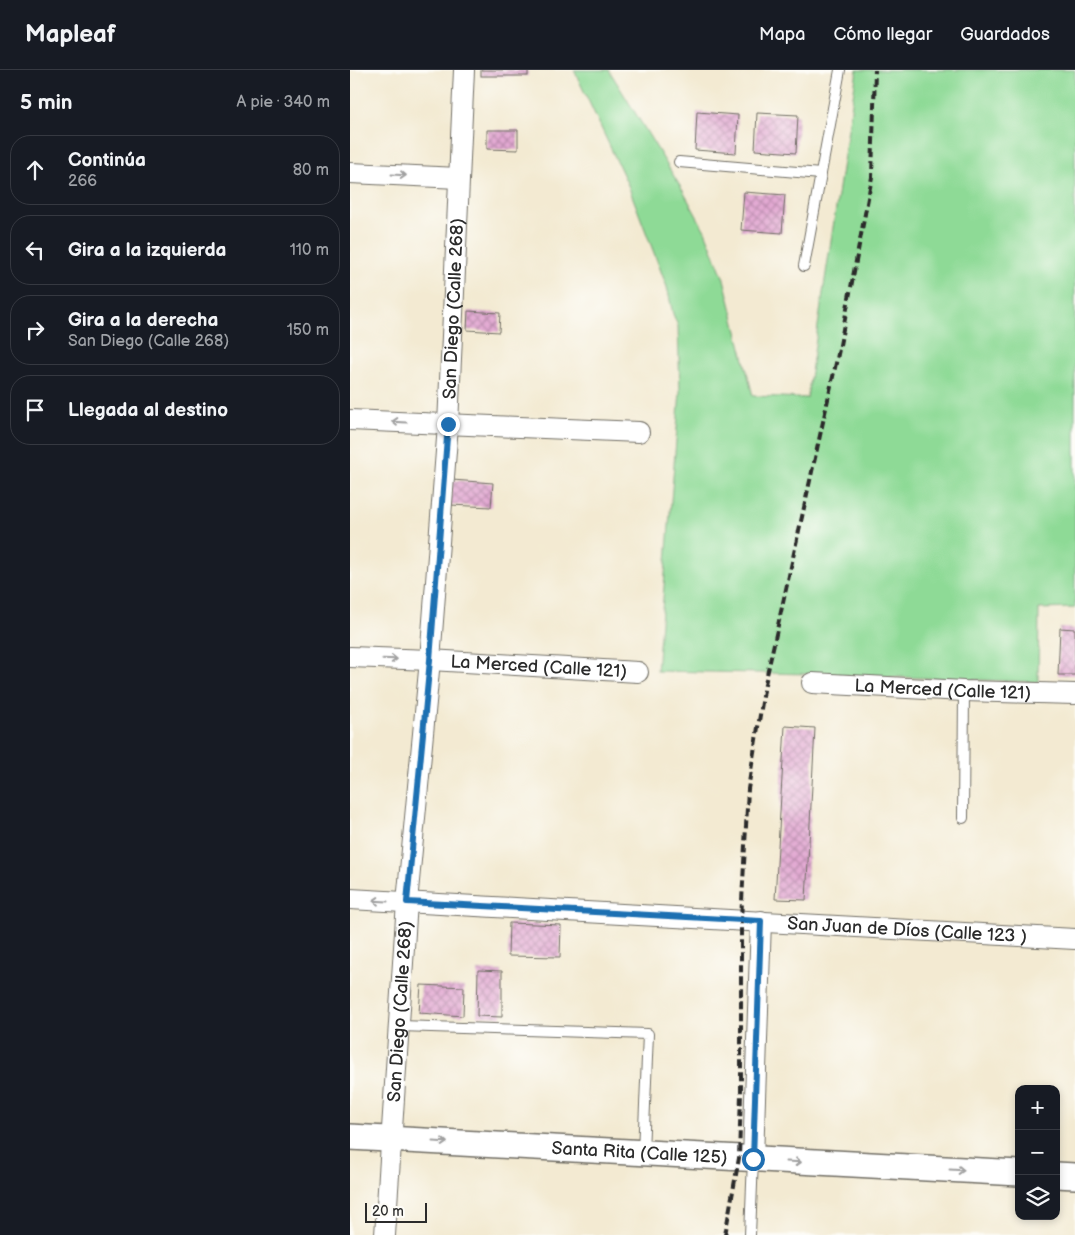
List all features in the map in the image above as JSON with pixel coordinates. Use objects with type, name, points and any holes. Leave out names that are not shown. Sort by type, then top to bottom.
[{"type":"street","name":"San Diego (Calle 268)","points":[[385,1235],[407,902],[430,660],[448,424],[464,70]]},
{"type":"street","points":[[350,173],[459,178]]},
{"type":"street","points":[[350,420],[639,432]]},
{"type":"street","name":"La Merced (Calle 121)","points":[[350,657],[638,672]]},
{"type":"street","name":"La Merced (Calle 121)","points":[[812,683],[964,692],[1075,694]]},
{"type":"street","name":"San Juan de Díos (Calle 123 )","points":[[350,899],[1075,939]]},
{"type":"street","points":[[753,1159],[761,921]]},
{"type":"street","name":"Santa Rita (Calle 125)","points":[[350,1138],[1015,1173]]},
{"type":"street","points":[[1060,1175],[1075,1176]]},
{"type":"lane","points":[[804,266],[840,70]]},
{"type":"lane","points":[[679,162],[821,174]]},
{"type":"lane","points":[[963,818],[964,692]]},
{"type":"lane","points":[[400,1026],[648,1034],[643,1152]]},
{"type":"lane","points":[[750,1235],[753,1159]]},
{"type":"green space","points":[[574,70],[609,70],[683,191],[705,231],[724,279],[753,396],[807,398],[857,70],[1075,70],[1075,608],[1039,609],[1038,682],[657,671],[680,392],[678,326],[673,314],[667,287],[628,185]]},
{"type":"building","points":[[481,70],[528,70],[528,76],[481,76]]},
{"type":"building","points":[[697,112],[738,115],[736,153],[695,150]]},
{"type":"building","points":[[757,113],[798,115],[796,153],[755,150]]},
{"type":"building","points":[[487,130],[518,130],[518,150],[487,149]]},
{"type":"building","points":[[744,192],[785,195],[782,233],[741,230]]},
{"type":"building","points":[[468,311],[500,313],[499,332],[467,330]]},
{"type":"building","points":[[452,480],[493,483],[491,507],[450,505]]},
{"type":"building","points":[[1060,628],[1075,629],[1075,675],[1058,675]]},
{"type":"building","points":[[785,726],[815,728],[806,900],[775,899]]},
{"type":"building","points":[[509,923],[561,925],[560,957],[508,956]]},
{"type":"building","points":[[478,970],[502,971],[502,1017],[477,1016]]},
{"type":"building","points":[[421,985],[464,987],[463,1016],[419,1013]]},
{"type":"railway","points":[[725,1235],[739,1158],[741,920],[748,789],[765,684],[840,345],[872,177],[875,70]]},
{"type":"route","points":[[448,424],[430,660],[407,902],[761,921],[753,1159]]}]
